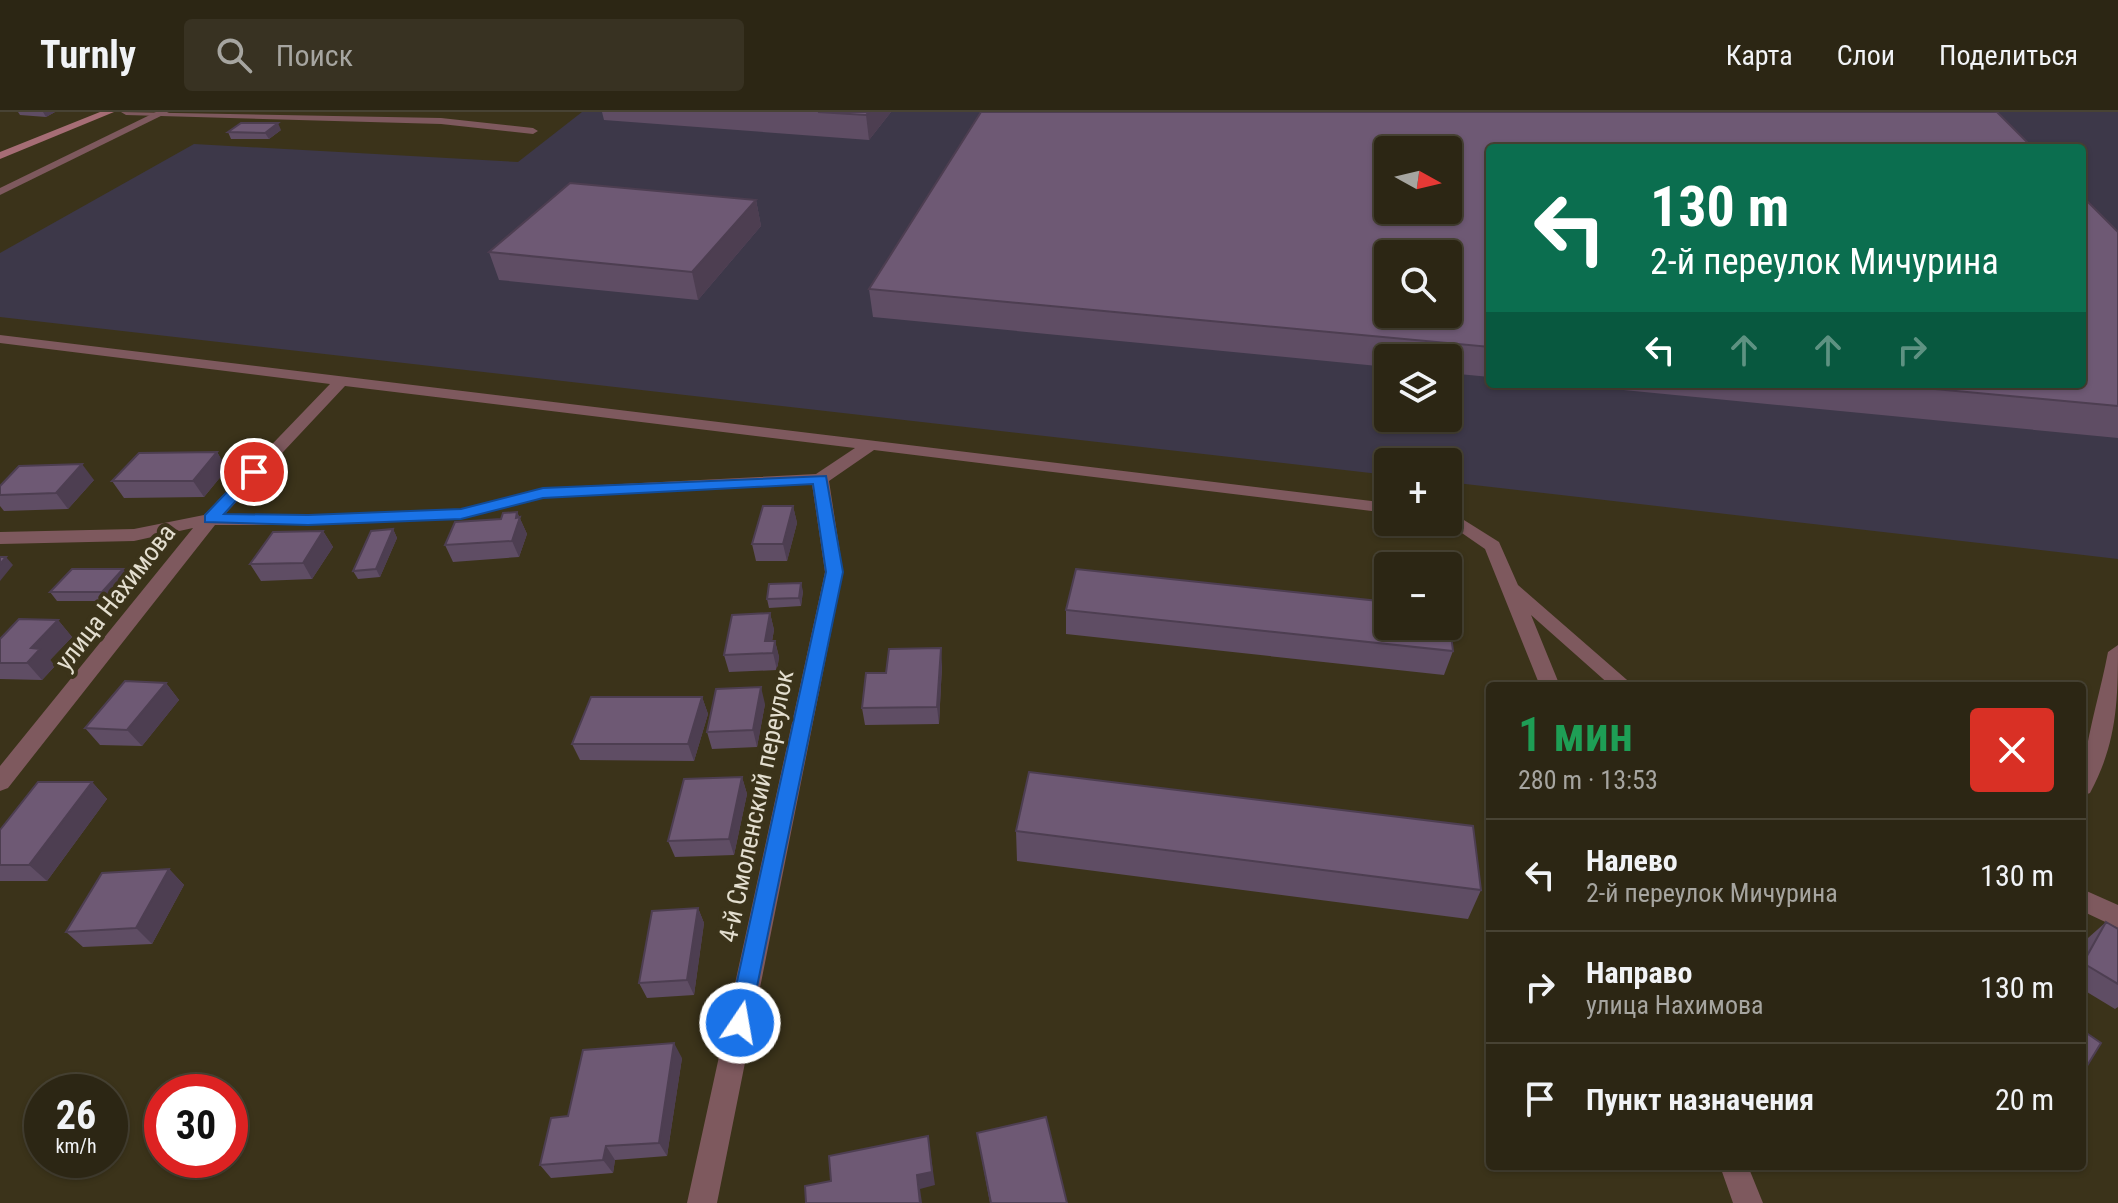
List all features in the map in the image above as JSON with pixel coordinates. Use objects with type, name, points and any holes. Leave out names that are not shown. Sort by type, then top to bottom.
[{"type":"main road","points":[[0,156],[109,112]]},
{"type":"street","points":[[126,112],[441,121],[533,131]]},
{"type":"street","points":[[0,339],[1374,506]]},
{"type":"street","name":"улица Нахимова","points":[[0,782],[210,519],[342,380]]},
{"type":"street","points":[[0,538],[134,535],[210,519],[308,520],[461,514],[543,493],[820,479],[871,445]]},
{"type":"street","name":"4-й Смоленский переулок","points":[[702,1203],[834,572],[820,479]]},
{"type":"street","points":[[1462,525],[1493,546],[1548,682]]},
{"type":"street","points":[[1511,587],[1619,682]]},
{"type":"street","points":[[2086,777],[2101,741],[2118,652]]},
{"type":"street","points":[[2086,901],[2118,917]]},
{"type":"street","points":[[1736,1170],[1748,1203]]},
{"type":"lane","points":[[0,192],[162,113]]},
{"type":"shaded area","points":[[582,112],[2118,112],[2118,559],[1462,484],[1462,448],[1374,448],[1374,473],[0,317],[0,253],[194,144],[518,162]]},
{"type":"building","points":[[818,112],[869,112],[866,115]]},
{"type":"building","points":[[981,112],[1997,112],[2029,144],[1486,144],[1486,347],[869,289]]},
{"type":"building","points":[[241,123],[278,123],[265,133],[228,132]]},
{"type":"building","points":[[570,183],[756,200],[692,272],[489,252]]},
{"type":"building","points":[[2086,200],[2118,232],[2118,406],[1924,388],[2086,388]]},
{"type":"building","points":[[217,452],[193,481],[112,481],[139,453]]},
{"type":"building","points":[[82,464],[56,493],[0,495],[0,486],[19,466]]},
{"type":"building","points":[[763,506],[793,506],[783,544],[752,544]]},
{"type":"building","points":[[517,512],[516,518],[520,517],[512,541],[445,545],[455,522],[501,519],[503,513]]},
{"type":"building","points":[[393,529],[376,569],[353,571],[371,531]]},
{"type":"building","points":[[323,531],[303,563],[250,564],[273,532]]},
{"type":"building","points":[[72,569],[123,569],[102,592],[50,592]]},
{"type":"building","points":[[1076,569],[1374,601],[1374,640],[1452,640],[1453,651],[1066,610]]},
{"type":"building","points":[[801,583],[799,598],[767,599],[769,584]]},
{"type":"building","points":[[770,613],[765,641],[775,641],[773,653],[724,655],[732,615]]},
{"type":"building","points":[[19,619],[58,620],[31,648],[40,649],[27,663],[0,663],[0,639]]},
{"type":"building","points":[[941,648],[937,707],[862,708],[866,673],[886,673],[889,649]]},
{"type":"building","points":[[125,681],[166,683],[127,730],[85,728]]},
{"type":"building","points":[[761,687],[753,730],[707,732],[716,689]]},
{"type":"building","points":[[591,697],[702,697],[688,744],[572,744]]},
{"type":"building","points":[[1029,772],[1473,826],[1481,890],[1016,831]]},
{"type":"building","points":[[742,777],[729,839],[668,841],[684,779]]},
{"type":"building","points":[[38,782],[92,782],[29,865],[0,865],[0,830]]},
{"type":"building","points":[[169,869],[136,928],[66,932],[102,873]]},
{"type":"building","points":[[698,908],[687,980],[639,983],[652,911]]},
{"type":"building","points":[[2106,922],[2118,929],[2118,984],[2086,965],[2086,958]]},
{"type":"building","points":[[2086,1033],[2101,1043],[2086,1067]]},
{"type":"building","points":[[674,1043],[659,1143],[606,1146],[603,1160],[540,1165],[551,1118],[568,1116],[583,1050]]},
{"type":"building","points":[[1046,1117],[1067,1203],[991,1203],[977,1133]]},
{"type":"building","points":[[928,1136],[932,1172],[917,1175],[920,1203],[806,1203],[805,1186],[831,1181],[829,1156]]},
{"type":"route","points":[[254,472],[210,519],[308,520],[461,514],[543,493],[820,479],[834,572],[740,1023]]}]
